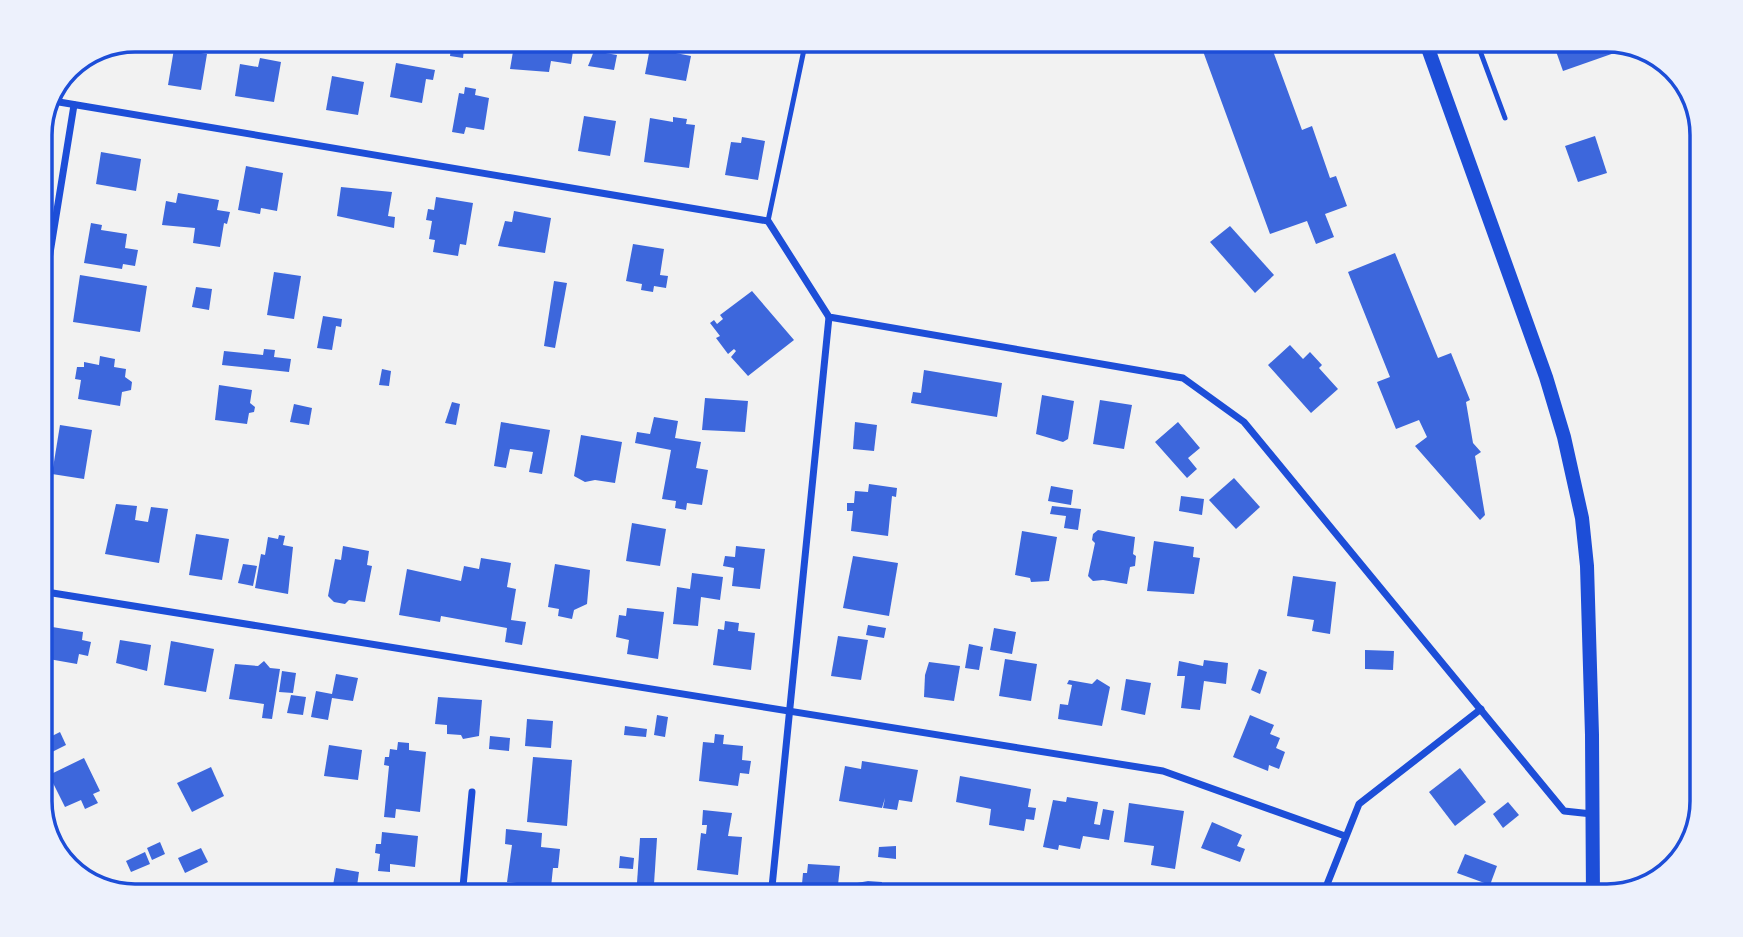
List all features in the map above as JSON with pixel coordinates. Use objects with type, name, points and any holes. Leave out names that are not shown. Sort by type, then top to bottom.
[{"type":"main road","points":[[1429,52],[1546,377],[1573,472],[1587,566],[1593,884]]},
{"type":"street","points":[[60,103],[768,220],[829,317],[772,884]]},
{"type":"street","points":[[53,235],[74,105]]},
{"type":"street","points":[[829,317],[1183,378],[1244,422],[1564,811],[1592,814]]},
{"type":"street","points":[[53,593],[1163,771],[1345,836]]},
{"type":"street","points":[[1327,884],[1359,804],[1481,709]]},
{"type":"street","points":[[463,884],[472,792]]},
{"type":"lane","points":[[768,220],[803,52]]},
{"type":"lane","points":[[1480,52],[1505,118]]},
{"type":"building","points":[[174,52],[207,54],[201,90],[168,85]]},
{"type":"building","points":[[450,52],[464,52],[463,58],[450,56]]},
{"type":"building","points":[[513,52],[573,52],[571,64],[551,61],[549,72],[510,69]]},
{"type":"building","points":[[594,52],[617,55],[614,70],[588,66]]},
{"type":"building","points":[[649,52],[691,56],[686,81],[645,74]]},
{"type":"building","points":[[1203,52],[1273,52],[1302,130],[1312,126],[1330,178],[1336,176],[1347,206],[1325,214],[1334,237],[1316,244],[1307,221],[1270,234]]},
{"type":"building","points":[[1556,52],[1615,53],[1563,71]]},
{"type":"building","points":[[260,58],[281,62],[274,102],[235,96],[240,64],[258,67]]},
{"type":"building","points":[[396,63],[435,70],[433,80],[426,79],[422,103],[390,97]]},
{"type":"building","points":[[332,76],[364,82],[358,115],[326,110]]},
{"type":"building","points":[[465,87],[476,89],[475,95],[489,98],[484,130],[466,127],[464,134],[452,132],[459,93],[464,94]]},
{"type":"building","points":[[584,116],[616,121],[610,156],[578,151]]},
{"type":"building","points":[[673,117],[687,119],[686,124],[695,125],[689,168],[644,162],[650,118],[673,122]]},
{"type":"building","points":[[1595,136],[1607,173],[1578,182],[1565,146]]},
{"type":"building","points":[[742,137],[765,141],[758,180],[725,175],[731,142],[741,143]]},
{"type":"building","points":[[101,152],[141,159],[136,191],[96,184]]},
{"type":"building","points":[[246,166],[283,173],[277,211],[261,208],[260,214],[238,210]]},
{"type":"building","points":[[341,187],[392,192],[388,216],[395,217],[394,228],[337,216]]},
{"type":"building","points":[[178,193],[219,200],[217,210],[230,212],[227,224],[224,223],[220,247],[193,243],[195,228],[162,225],[166,201],[176,203]]},
{"type":"building","points":[[436,197],[473,203],[466,245],[460,244],[458,256],[433,252],[435,240],[429,239],[432,221],[426,220],[428,209],[434,210]]},
{"type":"building","points":[[514,211],[551,218],[545,253],[498,246],[505,221],[512,222]]},
{"type":"building","points":[[91,223],[102,225],[101,230],[127,234],[125,248],[138,250],[135,266],[123,264],[122,269],[84,263]]},
{"type":"building","points":[[1230,226],[1274,275],[1255,293],[1210,242]]},
{"type":"building","points":[[633,244],[664,249],[660,275],[668,276],[666,288],[654,286],[653,292],[641,290],[642,284],[626,281]]},
{"type":"building","points":[[1395,253],[1438,358],[1451,353],[1470,400],[1466,402],[1473,443],[1481,452],[1475,456],[1485,515],[1480,520],[1415,446],[1427,437],[1419,420],[1396,429],[1377,382],[1390,377],[1348,272]]},
{"type":"building","points":[[274,272],[301,276],[294,319],[267,315]]},
{"type":"building","points":[[80,275],[147,286],[140,332],[73,322]]},
{"type":"building","points":[[554,281],[567,283],[555,348],[544,346]]},
{"type":"building","points":[[196,287],[212,289],[209,310],[192,307]]},
{"type":"building","points":[[752,291],[794,340],[748,376],[731,357],[736,351],[734,349],[728,354],[716,338],[720,336],[710,323],[714,320],[717,324],[723,319],[720,315]]},
{"type":"building","points":[[323,316],[342,319],[341,327],[336,326],[332,350],[317,348]]},
{"type":"building","points":[[1290,345],[1303,359],[1310,352],[1322,365],[1319,368],[1338,389],[1311,413],[1268,365]]},
{"type":"building","points":[[264,349],[275,350],[274,357],[291,359],[289,372],[222,365],[224,351],[263,355]]},
{"type":"building","points":[[100,356],[115,359],[114,367],[126,369],[125,377],[132,382],[131,390],[122,392],[120,406],[78,399],[81,380],[75,379],[77,367],[84,367],[84,362],[99,365]]},
{"type":"building","points":[[382,369],[391,371],[389,386],[379,385]]},
{"type":"building","points":[[924,370],[1002,383],[997,417],[911,403],[913,392],[921,393]]},
{"type":"building","points":[[219,385],[252,390],[250,403],[255,407],[254,412],[249,413],[247,424],[215,420]]},
{"type":"building","points":[[1042,395],[1074,401],[1068,439],[1063,442],[1036,434]]},
{"type":"building","points":[[705,398],[748,401],[745,432],[702,430]]},
{"type":"building","points":[[1100,400],[1132,405],[1124,449],[1093,444]]},
{"type":"building","points":[[452,402],[460,404],[456,425],[445,423]]},
{"type":"building","points":[[294,404],[312,408],[309,425],[290,422]]},
{"type":"building","points":[[654,417],[678,421],[675,438],[701,442],[696,468],[708,470],[702,505],[687,503],[686,510],[675,508],[676,501],[662,499],[671,450],[635,443],[637,432],[650,434]]},
{"type":"building","points":[[501,422],[550,430],[542,474],[529,472],[533,452],[510,449],[506,468],[494,466]]},
{"type":"building","points":[[855,422],[877,425],[874,451],[853,449]]},
{"type":"building","points":[[1178,422],[1200,448],[1188,458],[1197,469],[1187,478],[1155,442]]},
{"type":"building","points":[[60,425],[92,430],[84,479],[53,474]]},
{"type":"building","points":[[581,435],[622,442],[615,483],[595,480],[585,482],[574,476]]},
{"type":"building","points":[[1234,478],[1260,507],[1236,529],[1209,500]]},
{"type":"building","points":[[869,484],[897,488],[896,497],[892,496],[888,536],[851,531],[853,511],[847,511],[847,503],[854,503],[855,491],[868,492]]},
{"type":"building","points":[[1051,486],[1073,490],[1071,505],[1048,501]]},
{"type":"building","points":[[1181,496],[1204,499],[1202,515],[1179,511]]},
{"type":"building","points":[[116,504],[137,506],[135,520],[148,522],[151,507],[168,509],[159,563],[105,554]]},
{"type":"building","points":[[1052,506],[1081,509],[1078,530],[1064,528],[1066,516],[1050,514]]},
{"type":"building","points":[[632,523],[666,529],[660,566],[626,561]]},
{"type":"building","points":[[1098,530],[1135,537],[1135,566],[1130,567],[1127,584],[1093,581],[1088,576],[1095,543],[1092,540],[1093,534]]},
{"type":"building","points":[[1022,531],[1057,537],[1049,581],[1031,582],[1030,578],[1015,575]]},
{"type":"building","points":[[196,534],[229,539],[222,580],[189,575]]},
{"type":"building","points":[[279,535],[285,536],[283,545],[293,547],[288,594],[255,588],[261,554],[265,555],[268,537],[278,539]]},
{"type":"building","points":[[1154,541],[1194,547],[1193,557],[1200,558],[1194,594],[1147,591]]},
{"type":"building","points":[[343,546],[369,551],[367,565],[372,566],[365,602],[349,600],[345,604],[334,602],[328,596],[335,559],[341,560]]},
{"type":"building","points":[[736,546],[765,549],[760,589],[732,586],[734,568],[723,566],[725,556],[735,557]]},
{"type":"building","points":[[853,556],[898,563],[889,616],[843,608]]},
{"type":"building","points":[[481,558],[511,563],[507,587],[516,589],[511,620],[526,622],[522,645],[505,642],[507,628],[441,616],[440,622],[399,615],[407,569],[461,581],[464,566],[479,569]]},
{"type":"building","points":[[243,564],[257,566],[253,586],[238,583]]},
{"type":"building","points":[[555,564],[590,570],[587,604],[574,610],[572,619],[558,616],[559,609],[548,607]]},
{"type":"building","points":[[692,573],[723,577],[720,600],[701,597],[698,626],[673,624],[677,587],[690,589]]},
{"type":"building","points":[[1293,576],[1336,582],[1330,634],[1312,631],[1314,620],[1287,616]]},
{"type":"building","points":[[627,608],[664,612],[658,659],[627,654],[629,640],[616,637],[619,615],[626,616]]},
{"type":"building","points":[[725,621],[739,623],[738,631],[755,633],[751,670],[713,665],[718,629],[724,630]]},
{"type":"building","points":[[868,625],[886,628],[884,638],[866,635]]},
{"type":"building","points":[[53,627],[83,632],[82,640],[91,642],[88,656],[79,654],[77,664],[53,660]]},
{"type":"building","points":[[994,628],[1016,632],[1012,654],[990,650]]},
{"type":"building","points":[[838,636],[868,640],[861,680],[831,676]]},
{"type":"building","points":[[120,640],[151,645],[147,671],[116,663]]},
{"type":"building","points":[[171,641],[214,649],[206,692],[164,685]]},
{"type":"building","points":[[969,644],[983,647],[979,670],[965,668]]},
{"type":"building","points":[[1365,650],[1394,651],[1393,670],[1365,669]]},
{"type":"building","points":[[1005,659],[1037,664],[1031,701],[999,696]]},
{"type":"building","points":[[1204,660],[1228,663],[1226,684],[1204,681],[1200,710],[1181,708],[1185,676],[1177,676],[1179,661],[1203,666]]},
{"type":"building","points":[[264,661],[270,668],[280,669],[272,719],[262,718],[264,704],[229,699],[235,664],[258,666]]},
{"type":"building","points":[[929,662],[960,666],[954,701],[924,697],[925,675]]},
{"type":"building","points":[[1259,669],[1267,672],[1260,694],[1251,690]]},
{"type":"building","points":[[282,671],[296,673],[293,693],[279,692]]},
{"type":"building","points":[[336,674],[358,678],[353,701],[332,698],[328,720],[311,717],[316,691],[332,694]]},
{"type":"building","points":[[1097,679],[1110,687],[1102,726],[1058,719],[1060,704],[1068,705],[1072,685],[1067,684],[1069,680],[1092,684]]},
{"type":"building","points":[[1126,679],[1151,683],[1145,715],[1121,710]]},
{"type":"building","points":[[291,695],[306,697],[303,715],[287,713]]},
{"type":"building","points":[[438,697],[482,700],[479,736],[463,739],[461,735],[447,734],[447,725],[435,724]]},
{"type":"building","points":[[657,715],[668,717],[665,737],[654,735]]},
{"type":"building","points":[[1250,715],[1274,725],[1270,734],[1280,738],[1276,748],[1285,752],[1279,769],[1269,765],[1268,771],[1233,757]]},
{"type":"building","points":[[527,719],[553,721],[551,748],[525,746]]},
{"type":"building","points":[[625,726],[647,729],[646,737],[624,735]]},
{"type":"building","points":[[60,732],[66,745],[53,752],[53,736]]},
{"type":"building","points":[[715,734],[724,735],[723,744],[743,746],[742,760],[751,761],[749,774],[740,773],[738,786],[699,781],[703,742],[714,743]]},
{"type":"building","points":[[490,736],[510,738],[509,751],[489,749]]},
{"type":"building","points":[[398,742],[409,743],[409,750],[426,752],[420,812],[396,809],[395,818],[384,817],[389,766],[384,765],[385,757],[389,757],[390,749],[397,750]]},
{"type":"building","points":[[329,745],[362,750],[358,780],[324,776]]},
{"type":"building","points":[[533,757],[572,760],[567,826],[527,822]]},
{"type":"building","points":[[84,758],[100,791],[93,794],[98,803],[85,809],[81,800],[65,807],[53,783],[53,773]]},
{"type":"building","points":[[862,761],[918,770],[912,802],[899,800],[897,810],[883,808],[885,798],[882,808],[839,801],[845,766],[861,769]]},
{"type":"building","points":[[211,767],[224,796],[192,812],[177,783]]},
{"type":"building","points":[[1460,768],[1486,802],[1455,826],[1429,792]]},
{"type":"building","points":[[960,776],[1031,789],[1028,807],[1036,808],[1034,820],[1026,819],[1024,831],[989,825],[991,809],[956,802]]},
{"type":"building","points":[[1067,797],[1098,802],[1094,824],[1100,825],[1103,809],[1114,811],[1109,840],[1083,836],[1080,849],[1059,845],[1058,850],[1043,847],[1053,800],[1066,802]]},
{"type":"building","points":[[1508,802],[1519,815],[1503,828],[1493,814]]},
{"type":"building","points":[[1129,803],[1184,811],[1175,869],[1151,865],[1154,846],[1124,842]]},
{"type":"building","points":[[703,810],[732,813],[728,836],[742,837],[738,875],[697,870],[701,833],[706,834],[707,825],[702,825]]},
{"type":"building","points":[[1212,822],[1242,835],[1237,846],[1245,849],[1240,862],[1201,848]]},
{"type":"building","points":[[506,829],[542,833],[541,847],[560,849],[558,868],[553,868],[551,884],[507,882],[512,845],[505,844]]},
{"type":"building","points":[[382,832],[418,836],[415,867],[390,864],[390,872],[378,871],[380,854],[375,853],[376,844],[381,844]]},
{"type":"building","points":[[640,838],[657,838],[654,884],[637,883]]},
{"type":"building","points":[[160,842],[165,854],[152,860],[147,848]]},
{"type":"building","points":[[896,846],[896,859],[878,857],[879,847]]},
{"type":"building","points":[[201,848],[208,862],[185,873],[178,858]]},
{"type":"building","points":[[145,852],[150,864],[131,872],[126,861]]},
{"type":"building","points":[[1465,854],[1497,866],[1490,884],[1457,873]]},
{"type":"building","points":[[620,856],[634,858],[633,869],[619,868]]},
{"type":"building","points":[[808,864],[840,866],[838,884],[802,884],[803,873],[807,873]]},
{"type":"building","points":[[336,868],[359,872],[357,884],[333,884]]},
{"type":"building","points":[[868,881],[882,884],[857,884]]}]
